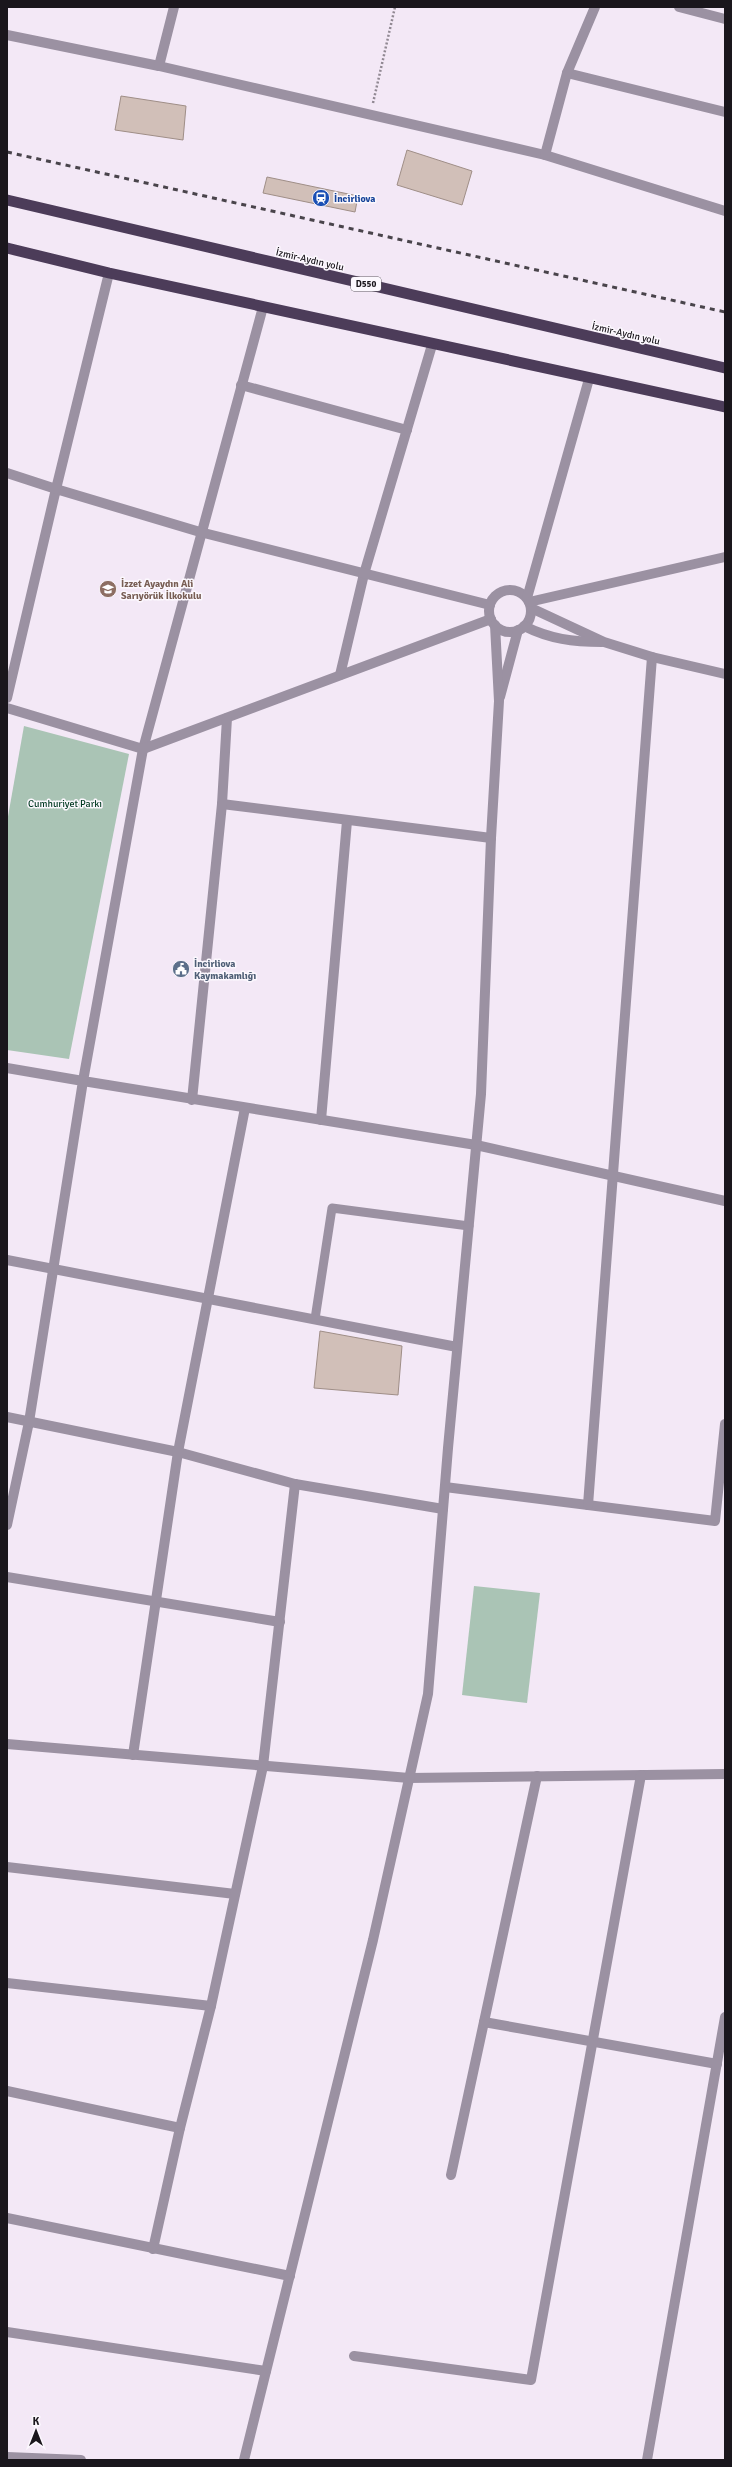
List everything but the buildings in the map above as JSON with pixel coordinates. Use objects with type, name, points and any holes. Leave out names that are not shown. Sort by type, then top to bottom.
[{"type":"highway","name":"İzmir-Aydın yolu","points":[[7,200],[725,368]]},
{"type":"highway","points":[[7,248],[109,273],[263,306],[432,345],[725,407]]},
{"type":"street","points":[[159,66],[174,7]]},
{"type":"street","points":[[545,155],[567,73],[595,7]]},
{"type":"street","points":[[679,7],[725,19]]},
{"type":"street","points":[[7,35],[159,66],[545,155],[725,211]]},
{"type":"street","points":[[567,73],[725,112]]},
{"type":"street","points":[[7,698],[109,273]]},
{"type":"street","points":[[7,1524],[29,1422],[83,1081],[142,749],[200,532],[263,306]]},
{"type":"street","points":[[340,675],[364,574],[432,345]]},
{"type":"street","points":[[499,701],[521,628],[531,615],[529,602],[589,379]]},
{"type":"street","points":[[241,385],[407,430]]},
{"type":"street","points":[[7,473],[200,532],[490,605]]},
{"type":"street","points":[[529,602],[725,557]]},
{"type":"street","points":[[244,2460],[373,1940],[428,1694],[457,1347],[481,1094],[491,838],[499,701],[493,622],[490,605],[499,593],[506,590],[514,590],[529,602],[604,642],[652,657],[725,674]]},
{"type":"street","points":[[493,622],[506,631],[521,628],[545,636],[576,642],[604,642]]},
{"type":"street","points":[[7,708],[142,749],[340,675],[493,622]]},
{"type":"street","points":[[588,1505],[652,657]]},
{"type":"street","points":[[192,1100],[222,804],[227,718]]},
{"type":"street","points":[[222,804],[491,838]]},
{"type":"street","points":[[321,1120],[347,821]]},
{"type":"street","points":[[7,1068],[192,1100],[476,1145],[725,1201]]},
{"type":"street","points":[[133,1755],[157,1602],[178,1452],[244,1108]]},
{"type":"street","points":[[7,1260],[457,1347]]},
{"type":"street","points":[[7,1417],[178,1452],[295,1484],[443,1509]]},
{"type":"street","points":[[445,1487],[715,1521],[725,1424]]},
{"type":"street","points":[[153,2250],[180,2128],[211,2006],[263,1766],[295,1484]]},
{"type":"street","points":[[7,1577],[280,1622]]},
{"type":"street","points":[[7,1744],[409,1778],[725,1774]]},
{"type":"street","points":[[354,2356],[531,2380],[641,1775]]},
{"type":"street","points":[[451,2175],[537,1776]]},
{"type":"street","points":[[7,1867],[235,1894]]},
{"type":"street","points":[[7,1983],[211,2006]]},
{"type":"street","points":[[647,2460],[725,2017]]},
{"type":"street","points":[[484,2022],[717,2064]]},
{"type":"street","points":[[7,2091],[180,2128]]},
{"type":"street","points":[[7,2218],[153,2250],[290,2276]]},
{"type":"street","points":[[7,2332],[266,2371]]},
{"type":"street","points":[[7,2457],[81,2460]]},
{"type":"lane","points":[[315,1319],[332,1208],[469,1226]]},
{"type":"path","points":[[370,115],[395,7]]},
{"type":"green space","name":"Cumhuriyet Parkı","points":[[24,726],[129,754],[69,1059],[7,1050],[7,822]]},
{"type":"green space","points":[[474,1586],[540,1593],[527,1703],[462,1695]]},
{"type":"railway","points":[[7,152],[725,312]]},
{"type":"place","name":"İncirliova","points":[[321,198]]},
{"type":"place","name":"İzzet Ayaydın Ali Sarıyörük İlkokulu","points":[[108,589]]},
{"type":"place","name":"İncirliova Kaymakamlığı","points":[[181,969]]}]
